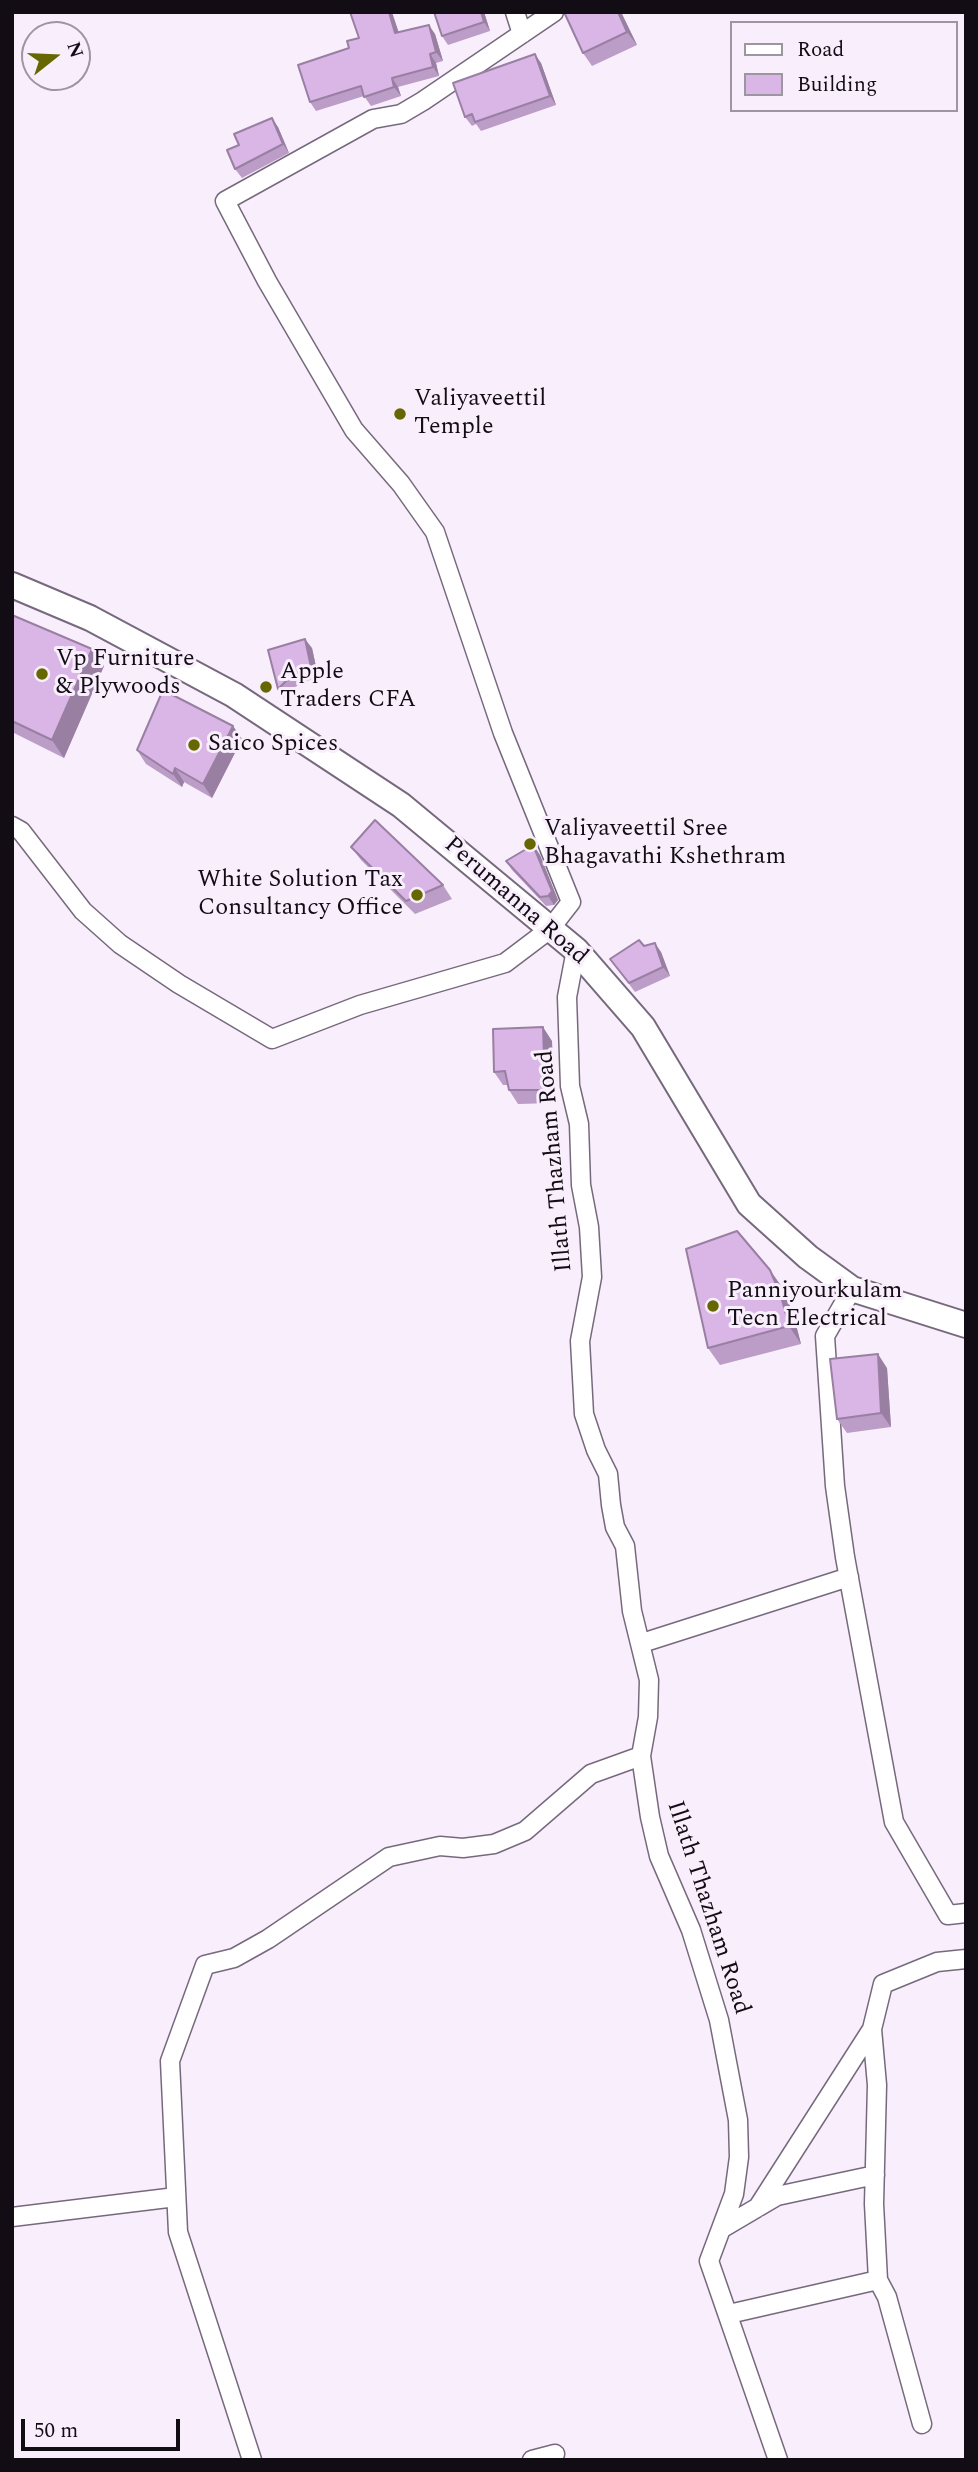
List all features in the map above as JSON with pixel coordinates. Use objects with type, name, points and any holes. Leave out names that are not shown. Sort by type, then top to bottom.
[{"type":"main road","name":"Perumanna Road","points":[[12,585],[90,618],[234,695],[401,805],[576,950],[655,1045],[749,1204],[807,1257],[852,1289],[966,1325]]},
{"type":"street","points":[[515,12],[522,34]]},
{"type":"street","points":[[12,826],[21,831],[83,911],[120,944],[178,984],[272,1039],[360,1004],[505,963],[550,929],[571,902],[503,733],[435,532],[401,484],[354,430],[267,281],[226,201],[373,119],[401,114],[554,12]]},
{"type":"street","name":"Illath Thazham Road","points":[[576,950],[567,998],[570,1086],[579,1124],[581,1185],[589,1227],[592,1277],[582,1320],[580,1385],[584,1414],[596,1450],[608,1474],[615,1527],[625,1546],[632,1611],[649,1680],[648,1717],[641,1756],[642,1779],[659,1856],[691,1930],[719,2020],[738,2120],[739,2157],[734,2194],[709,2261],[778,2460]]},
{"type":"street","points":[[852,1289],[825,1336],[835,1486],[849,1577],[894,1822],[948,1915],[966,1913]]},
{"type":"street","points":[[642,1643],[849,1577]]},
{"type":"street","points":[[252,2460],[178,2232],[170,2061],[205,1965],[234,1958],[268,1939],[388,1857],[440,1846],[463,1848],[494,1844],[525,1831],[592,1774],[641,1756]]},
{"type":"street","points":[[922,2424],[887,2297],[878,2280],[875,2175],[877,2085],[872,2029],[883,1983],[937,1962],[966,1959]]},
{"type":"street","points":[[758,2207],[872,2029]]},
{"type":"street","points":[[721,2229],[777,2196],[875,2175]]},
{"type":"street","points":[[12,2217],[176,2197]]},
{"type":"street","points":[[729,2314],[878,2280]]},
{"type":"street","points":[[532,2460],[555,2454]]},
{"type":"building","points":[[350,12],[389,12],[395,33],[429,25],[436,52],[430,54],[433,67],[392,78],[394,87],[364,97],[361,86],[310,102],[298,65],[349,48],[347,41],[359,38]]},
{"type":"building","points":[[434,12],[481,12],[484,22],[442,36]]},
{"type":"building","points":[[564,12],[618,12],[627,32],[583,53]]},
{"type":"building","points":[[535,54],[550,96],[475,122],[472,114],[465,117],[453,83]]},
{"type":"building","points":[[272,118],[283,144],[235,169],[227,150],[239,145],[234,134]]},
{"type":"building","points":[[12,615],[92,649],[52,740],[12,721]]},
{"type":"building","points":[[305,639],[311,667],[289,678],[278,689],[268,650]]},
{"type":"building","points":[[163,690],[233,726],[203,784],[175,768],[173,774],[137,750]]},
{"type":"building","points":[[375,820],[443,885],[406,901],[351,847]]},
{"type":"building","points":[[533,845],[552,891],[548,896],[540,897],[506,861]]},
{"type":"building","points":[[639,940],[644,946],[655,943],[663,967],[629,983],[610,959]]},
{"type":"building","points":[[543,1027],[545,1090],[509,1090],[505,1071],[494,1072],[493,1029]]},
{"type":"building","points":[[737,1231],[770,1270],[789,1326],[708,1348],[686,1249]]},
{"type":"building","points":[[878,1354],[881,1413],[837,1419],[830,1359]]},
{"type":"place","name":"Valiyaveettil Temple","points":[[400,414]]},
{"type":"place","name":"Vp Furniture & Plywoods","points":[[42,674]]},
{"type":"place","name":"Apple Traders CFA","points":[[266,687]]},
{"type":"place","name":"Saico Spices","points":[[194,745]]},
{"type":"place","name":"Valiyaveettil Sree Bhagavathi Kshethram","points":[[530,844]]},
{"type":"place","name":"White Solution Tax Consultancy Office","points":[[417,895]]},
{"type":"place","name":"Panniyourkulam Tecn Electrical","points":[[713,1306]]}]
